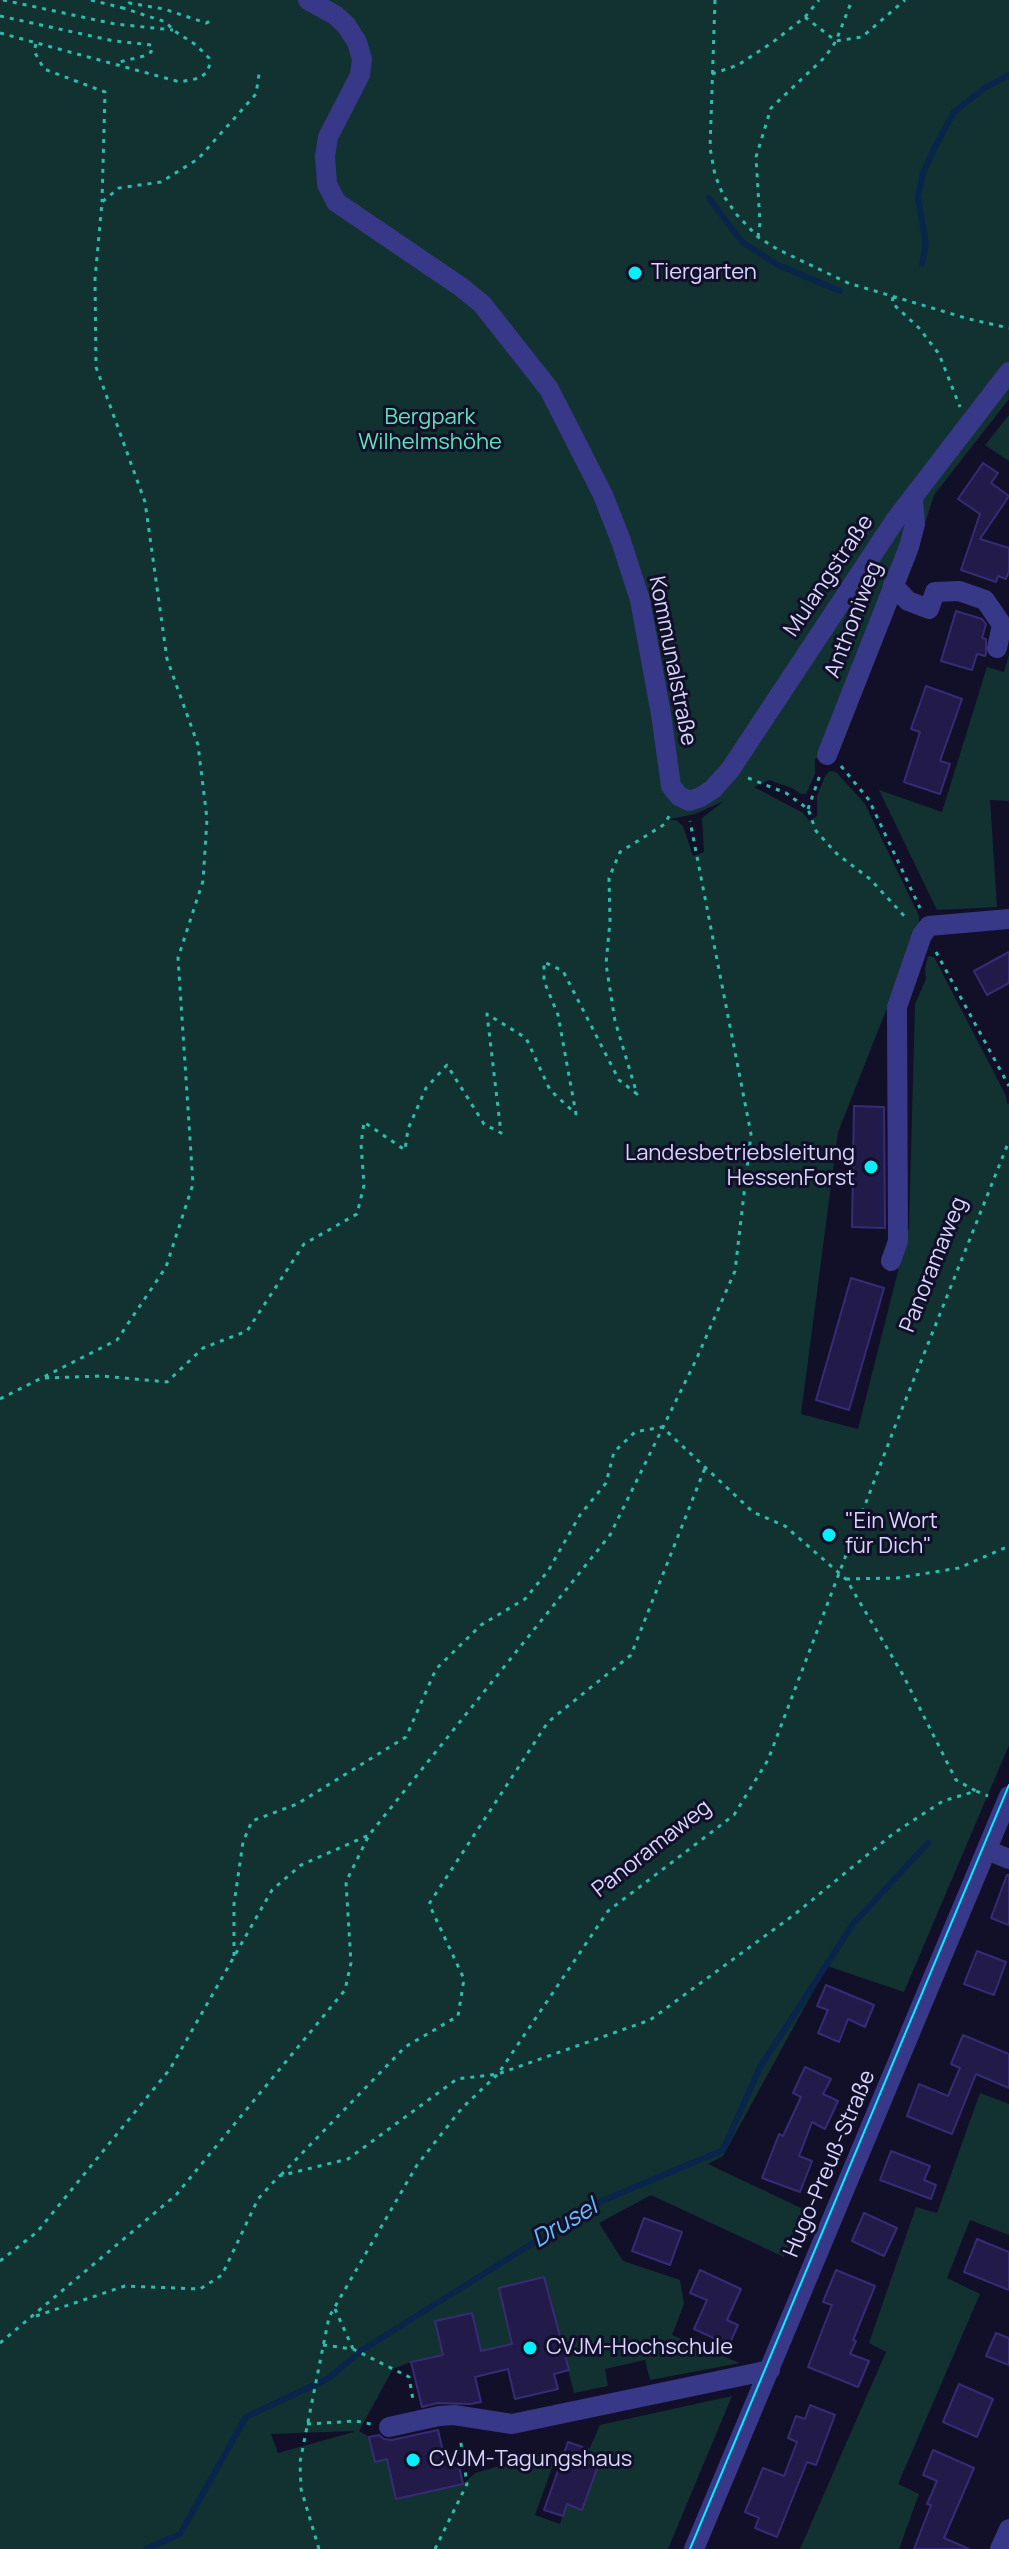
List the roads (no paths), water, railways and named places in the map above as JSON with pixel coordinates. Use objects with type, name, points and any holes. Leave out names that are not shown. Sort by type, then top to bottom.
[{"type":"street","name":"Kommunalstraße","points":[[308,0],[346,25],[357,42],[362,59],[360,75],[328,137],[325,156],[327,184],[336,202],[482,304],[549,389],[603,495],[640,600],[671,786],[684,799]]},
{"type":"street","name":"Mulangstraße","points":[[684,799],[701,797],[730,770],[896,519],[1009,372]]},
{"type":"street","name":"Anthoniweg","points":[[827,755],[915,524],[913,500]]},
{"type":"street","points":[[893,585],[908,601],[929,609],[935,592],[959,591],[985,600],[1002,625],[997,648]]},
{"type":"street","name":"Panoramaweg","points":[[891,1261],[898,1241],[897,1007],[924,924],[1009,919]]},
{"type":"street","name":"Hugo-Preuß-Straße","points":[[694,2549],[1008,1800]]},
{"type":"street","points":[[987,1850],[1009,1859]]},
{"type":"street","points":[[389,2427],[439,2416],[512,2424],[770,2370]]},
{"type":"street","points":[[1000,2549],[1009,2529]]},
{"type":"waterway","points":[[922,264],[926,244],[918,197],[923,173],[954,112],[986,87],[1009,75]]},
{"type":"waterway","points":[[709,198],[742,242],[778,265],[840,291]]},
{"type":"waterway","name":"Drusel","points":[[146,2549],[180,2534],[246,2417],[329,2378],[362,2350],[597,2203],[723,2150],[760,2067],[853,1924],[928,1843]]},
{"type":"tram line","points":[[690,2549],[1009,1785]]},
{"type":"place","name":"Tiergarten","points":[[635,273]]},
{"type":"place","name":"Landesbetriebsleitung HessenForst","points":[[871,1167]]},
{"type":"place","name":"\"Ein Wort für Dich\"","points":[[829,1535]]},
{"type":"place","name":"CVJM-Hochschule","points":[[530,2348]]},
{"type":"place","name":"CVJM-Tagungshaus","points":[[413,2460]]},
{"type":"park label","name":"Bergpark Wilhelmshöhe","points":[[430,430]]}]
